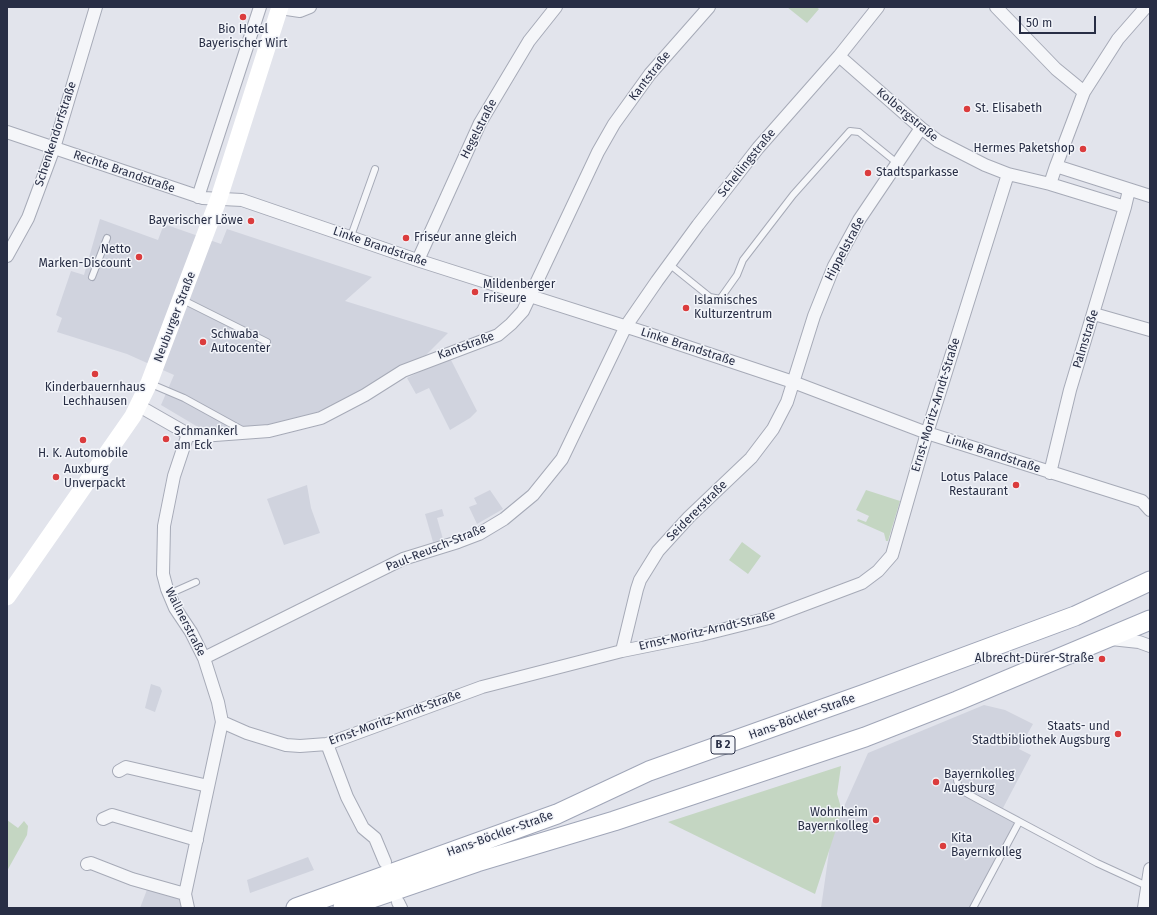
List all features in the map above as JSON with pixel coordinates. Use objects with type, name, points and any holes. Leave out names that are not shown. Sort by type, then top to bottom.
[{"type":"main road","name":"Hans-Böckler-Straße","points":[[296,908],[557,814],[649,771],[872,692],[1075,616],[1150,581]]},
{"type":"main road","name":"Hans-Böckler-Straße","points":[[343,908],[477,862],[614,821],[865,737],[1108,639],[1150,620]]},
{"type":"street","name":"Schenkendorfstraße","points":[[7,256],[28,218],[54,148],[96,7]]},
{"type":"street","points":[[198,197],[260,7]]},
{"type":"street","points":[[280,8],[300,11],[310,7]]},
{"type":"street","name":"Hegelstraße","points":[[418,260],[480,123],[529,41],[556,7]]},
{"type":"street","name":"Kantstraße","points":[[139,406],[188,434],[201,436],[276,430],[321,418],[368,399],[403,371],[498,335],[512,324],[523,311],[595,159],[614,124],[659,63],[708,7]]},
{"type":"street","name":"Schellingstraße","points":[[626,326],[669,264],[758,148],[839,56],[878,7]]},
{"type":"street","points":[[996,7],[1056,69],[1084,92]]},
{"type":"street","points":[[1050,184],[1084,92],[1118,39],[1146,7]]},
{"type":"street","name":"Neuburger Straße","points":[[7,596],[139,406],[182,299],[219,198],[280,8]]},
{"type":"street","name":"Kolbergstraße","points":[[839,56],[920,128],[938,141],[1008,174],[1050,184],[1125,206]]},
{"type":"street","name":"Hippelstraße","points":[[793,382],[814,316],[834,266],[856,226],[920,128]]},
{"type":"street","name":"Rechte Brandstraße","points":[[7,132],[198,197],[219,198]]},
{"type":"street","points":[[1056,166],[1150,196]]},
{"type":"street","name":"Ernst-Moritz-Arndt-Straße","points":[[222,722],[247,733],[286,745],[300,746],[327,744],[482,687],[622,651],[701,635],[769,618],[862,583],[878,571],[892,554],[927,433],[1008,174]]},
{"type":"street","points":[[1125,206],[1130,190]]},
{"type":"street","name":"Linke Brandstraße","points":[[219,198],[242,200],[418,260],[626,326],[793,382],[927,433],[1142,501],[1150,510]]},
{"type":"street","name":"Palmstraße","points":[[1050,473],[1068,397],[1125,206]]},
{"type":"street","points":[[1094,314],[1150,330]]},
{"type":"street","name":"Paul-Reusch-Straße","points":[[204,658],[403,559],[479,534],[504,519],[533,495],[542,479],[562,459],[570,435],[626,326]]},
{"type":"street","name":"Seidererstraße","points":[[622,651],[635,594],[648,567],[672,535],[763,444],[782,414],[793,382]]},
{"type":"street","name":"Wallnerstraße","points":[[188,434],[174,476],[164,526],[163,574],[169,594],[204,658],[218,702],[222,722],[185,894],[188,908]]},
{"type":"street","points":[[1108,639],[1139,642],[1150,646]]},
{"type":"street","points":[[327,744],[348,797],[360,822],[363,828],[375,838],[385,862]]},
{"type":"street","points":[[119,771],[126,767],[208,786]]},
{"type":"street","points":[[103,818],[112,815],[197,840]]},
{"type":"street","points":[[87,864],[91,863],[132,879],[185,894]]},
{"type":"street","points":[[1144,908],[1150,869]]},
{"type":"lane","points":[[669,264],[710,297],[720,299],[737,275],[742,260],[793,195],[850,131],[859,132],[897,163]]},
{"type":"lane","points":[[350,236],[375,169]]},
{"type":"lane","points":[[92,277],[107,238]]},
{"type":"lane","points":[[182,299],[267,342]]},
{"type":"lane","points":[[149,383],[184,398],[248,433]]},
{"type":"lane","points":[[169,594],[196,582]]},
{"type":"lane","points":[[957,780],[959,789],[980,797],[1019,822],[1121,875],[1148,886]]},
{"type":"lane","points":[[973,908],[1019,822]]},
{"type":"lane","points":[[1121,875],[1122,867]]},
{"type":"shaded area","points":[[100,219],[158,240],[164,224],[221,244],[227,229],[372,277],[345,301],[448,333],[426,355],[400,367],[319,416],[265,429],[203,430],[161,405],[174,375],[127,354],[57,332],[62,318],[56,315],[71,271],[84,275]]},
{"type":"shaded area","points":[[451,360],[477,411],[470,418],[450,430],[429,388],[416,394],[407,378],[431,366]]},
{"type":"shaded area","points":[[307,485],[311,508],[320,533],[284,545],[267,499]]},
{"type":"shaded area","points":[[490,490],[503,509],[477,524],[469,507],[477,504],[474,498]]},
{"type":"shaded area","points":[[442,509],[444,516],[437,518],[443,539],[433,542],[425,514]]},
{"type":"shaded area","points":[[151,684],[160,687],[162,691],[155,712],[145,708]]},
{"type":"shaded area","name":"Bayernkolleg Augsburg","points":[[984,705],[1005,710],[1033,724],[1019,749],[1031,755],[1003,808],[1020,817],[971,908],[821,908],[830,845],[842,811],[868,753]]},
{"type":"shaded area","points":[[308,857],[314,870],[250,893],[247,880]]},
{"type":"shaded area","points":[[148,887],[179,898],[181,908],[140,908]]},
{"type":"green space","points":[[787,7],[816,7],[819,9],[807,23]]},
{"type":"green space","points":[[866,490],[900,501],[888,541],[886,541],[884,533],[857,521],[858,519],[866,522],[869,516],[856,510]]},
{"type":"green space","points":[[742,542],[761,556],[748,574],[729,560]]},
{"type":"green space","points":[[841,766],[837,794],[842,811],[815,894],[668,822]]},
{"type":"green space","points":[[7,820],[18,828],[24,821],[28,826],[27,835],[7,871]]},
{"type":"place","name":"Bio Hotel Bayerischer Wirt","points":[[243,17]]},
{"type":"place","name":"St. Elisabeth","points":[[967,109]]},
{"type":"place","name":"Hermes Paketshop","points":[[1083,149]]},
{"type":"place","name":"Stadtsparkasse","points":[[868,173]]},
{"type":"place","name":"Bayerischer Löwe","points":[[251,221]]},
{"type":"place","name":"Friseur anne gleich","points":[[406,238]]},
{"type":"place","name":"Netto Marken-Discount","points":[[139,257]]},
{"type":"place","name":"Mildenberger Friseure","points":[[475,292]]},
{"type":"place","name":"Islamisches Kulturzentrum","points":[[686,308]]},
{"type":"place","name":"Schwaba Autocenter","points":[[203,342]]},
{"type":"place","name":"Kinderbauernhaus Lechhausen","points":[[95,374]]},
{"type":"place","name":"Schmankerl am Eck","points":[[166,439]]},
{"type":"place","name":"H. K. Automobile","points":[[83,440]]},
{"type":"place","name":"Auxburg Unverpackt","points":[[56,477]]},
{"type":"place","name":"Lotus Palace Restaurant","points":[[1016,485]]},
{"type":"place","name":"Albrecht-Dürer-Straße","points":[[1102,659]]},
{"type":"place","name":"Staats- und Stadtbibliothek Augsburg","points":[[1118,734]]},
{"type":"place","name":"Bayernkolleg Augsburg","points":[[936,782]]},
{"type":"place","name":"Wohnheim Bayernkolleg","points":[[876,820]]},
{"type":"place","name":"Kita Bayernkolleg","points":[[943,846]]}]
